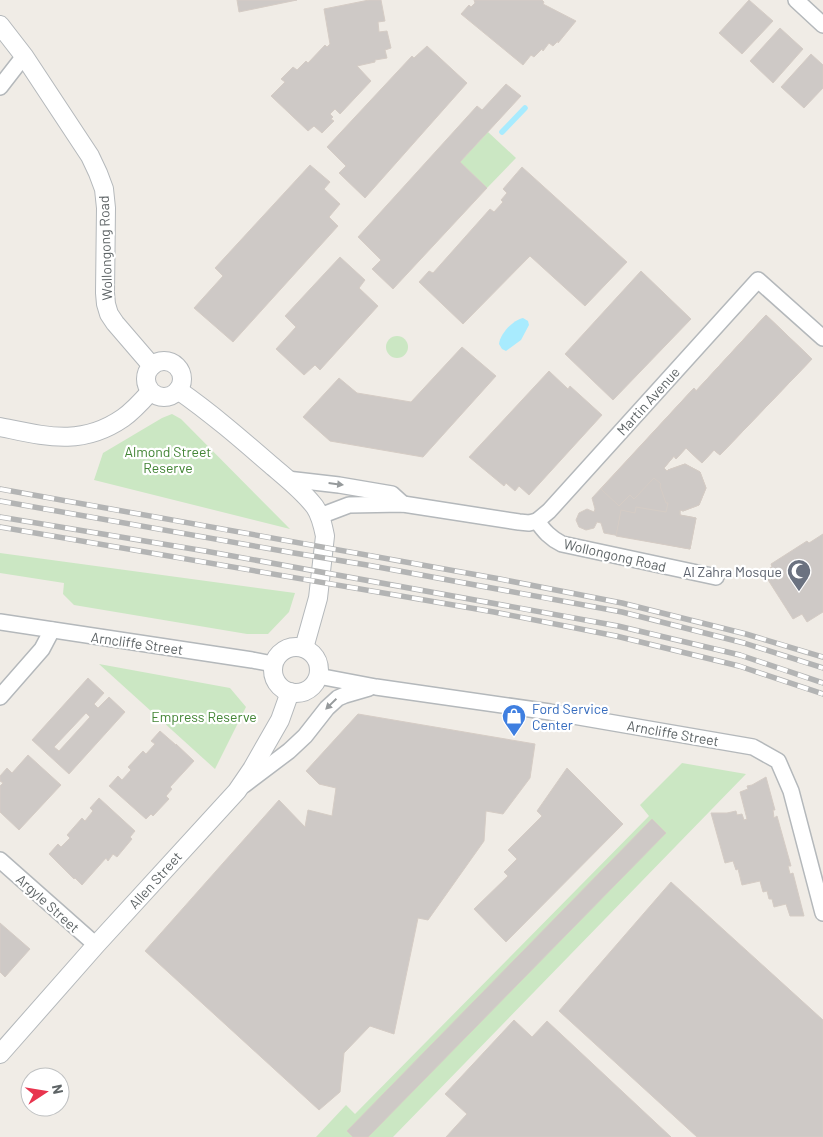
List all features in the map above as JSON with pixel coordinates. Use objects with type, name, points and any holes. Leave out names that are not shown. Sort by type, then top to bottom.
[{"type":"street","points":[[796,0],[823,25]]},
{"type":"street","name":"Wollongong Road","points":[[0,25],[24,56],[90,156],[98,172],[104,189],[106,208],[106,304],[115,323],[152,366]]},
{"type":"street","points":[[0,87],[24,56]]},
{"type":"street","name":"Martin Avenue","points":[[537,521],[549,511],[758,280],[823,338]]},
{"type":"street","points":[[162,361],[174,364],[181,373],[182,379],[178,390],[170,396],[164,397],[150,392],[146,376],[152,366],[156,362],[162,361]]},
{"type":"street","points":[[178,390],[220,421],[287,480],[309,500],[320,516],[324,536],[318,598],[304,648]]},
{"type":"street","points":[[0,428],[49,437],[70,438],[89,434],[124,418],[150,392]]},
{"type":"street","points":[[287,480],[340,484],[392,494],[403,504]]},
{"type":"street","points":[[320,516],[349,505],[403,504],[520,522],[537,521]]},
{"type":"street","name":"Wollongong Road","points":[[537,521],[546,534],[562,544],[716,578]]},
{"type":"street","name":"Arncliffe Street","points":[[0,622],[273,664]]},
{"type":"street","points":[[0,697],[42,649],[52,630]]},
{"type":"street","points":[[298,646],[315,656],[318,662],[318,676],[310,688],[296,693],[290,692],[278,684],[274,678],[273,664],[285,649],[298,646]]},
{"type":"street","name":"Arncliffe Street","points":[[318,676],[376,687],[550,712],[753,747],[778,761],[791,790],[823,913]]},
{"type":"street","points":[[236,792],[289,751],[305,736],[327,708],[338,698],[376,687]]},
{"type":"street","name":"Allen Street","points":[[0,1054],[96,945],[236,792],[252,769],[280,720],[290,692]]},
{"type":"street","name":"Argyle Street","points":[[0,860],[96,945]]},
{"type":"green space","points":[[488,132],[516,158],[487,188],[460,162]]},
{"type":"green space","points":[[397,336],[405,339],[408,347],[405,355],[397,358],[389,355],[386,347],[389,339]]},
{"type":"green space","name":"Almond Street Reserve","points":[[172,414],[181,419],[290,529],[94,480],[103,453]]},
{"type":"green space","points":[[0,553],[295,593],[289,612],[268,634],[247,634],[74,605],[63,594],[64,583],[0,573]]},
{"type":"green space","name":"Empress Reserve","points":[[99,664],[230,688],[246,707],[215,769]]},
{"type":"green space","points":[[682,763],[746,774],[393,1137],[316,1137],[346,1105],[355,1114],[649,816],[640,805]]},
{"type":"water","points":[[523,318],[528,321],[529,325],[521,340],[506,351],[502,349],[499,344],[504,332],[511,324]]},
{"type":"building","points":[[237,0],[297,0],[239,12]]},
{"type":"building","points":[[369,0],[381,0],[385,21],[378,22],[379,32],[387,31],[391,48],[385,50],[387,58],[357,66],[371,81],[340,114],[335,109],[330,114],[333,117],[331,119],[334,121],[322,133],[314,126],[308,131],[271,96],[285,82],[281,79],[293,67],[297,70],[306,61],[308,63],[325,45],[327,47],[330,44],[324,9]]},
{"type":"building","points":[[474,0],[542,0],[543,4],[576,21],[558,43],[558,41],[553,46],[549,43],[543,51],[542,49],[534,57],[531,55],[523,65],[461,14],[469,5],[471,7],[475,3]]},
{"type":"building","points":[[749,0],[773,21],[742,54],[719,33]]},
{"type":"building","points":[[780,28],[803,49],[773,83],[750,61]]},
{"type":"building","points":[[427,46],[467,83],[365,198],[339,173],[346,166],[327,147],[412,56],[414,58]]},
{"type":"building","points":[[811,54],[823,65],[823,88],[804,108],[781,87]]},
{"type":"building","points":[[506,84],[521,96],[460,162],[487,188],[393,289],[372,269],[381,260],[358,237],[477,106],[482,110]]},
{"type":"building","points":[[310,165],[330,182],[324,189],[340,204],[329,217],[338,226],[233,342],[194,308],[223,276],[215,268]]},
{"type":"building","points":[[522,167],[627,262],[585,306],[530,256],[463,324],[419,282],[429,271],[433,273],[490,209],[494,212],[503,202],[501,200],[507,193],[503,189]]},
{"type":"building","points":[[340,257],[365,280],[359,288],[378,306],[320,370],[315,365],[304,375],[276,349],[296,327],[285,316]]},
{"type":"building","points":[[641,271],[691,319],[613,400],[565,354]]},
{"type":"building","points":[[766,315],[812,359],[720,455],[714,450],[702,463],[686,448],[676,459],[674,456],[664,468],[667,471],[685,464],[700,472],[706,488],[699,505],[683,511],[680,510],[680,515],[696,518],[690,549],[604,533],[601,523],[597,522],[594,528],[586,530],[579,527],[576,520],[579,513],[587,509],[594,512],[592,498],[694,388],[696,391]]},
{"type":"building","points":[[766,315],[812,359],[720,455],[714,450],[702,463],[686,448],[676,459],[674,456],[664,468],[667,471],[685,464],[700,472],[706,488],[699,505],[683,511],[680,510],[680,515],[696,518],[690,549],[616,536],[621,510],[635,513],[636,507],[666,512],[668,503],[666,503],[661,484],[654,478],[634,499],[630,495],[619,506],[601,489],[694,388],[696,391]]},
{"type":"building","points":[[462,347],[496,376],[423,457],[330,441],[303,417],[339,378],[357,393],[411,402]]},
{"type":"building","points":[[549,371],[568,389],[570,386],[602,415],[529,495],[519,486],[515,491],[506,483],[504,486],[469,457]]},
{"type":"building","name":"Al Zahra Mosque","points":[[823,534],[823,612],[807,622],[802,614],[793,619],[763,572],[772,567],[771,564],[807,541],[809,543]]},
{"type":"building","points":[[88,678],[104,693],[94,704],[98,708],[109,697],[125,712],[69,774],[32,740]],"holes":[[[86,713],[90,717],[59,751],[54,747]]]},
{"type":"building","points":[[358,714],[535,744],[530,778],[503,814],[486,811],[484,841],[428,920],[418,918],[394,1034],[370,1026],[344,1053],[340,1092],[319,1110],[145,951],[279,800],[305,827],[308,810],[332,816],[336,788],[319,784],[306,771]]},
{"type":"building","points":[[160,731],[194,761],[170,787],[172,789],[166,796],[169,799],[153,816],[151,814],[146,819],[109,786],[118,776],[122,780],[131,770],[128,767],[143,751],[146,754],[155,744],[151,741]]},
{"type":"building","points":[[28,755],[61,785],[19,830],[0,812],[0,786],[3,783],[0,781],[0,776],[7,768],[12,773]]},
{"type":"building","points":[[567,768],[623,824],[506,942],[474,909],[508,876],[504,872],[517,859],[508,850],[542,816],[537,811]]},
{"type":"building","points":[[766,777],[775,810],[773,810],[774,818],[777,816],[791,866],[788,866],[790,874],[793,873],[804,916],[790,916],[786,904],[774,907],[767,891],[763,892],[760,881],[742,885],[738,869],[736,870],[733,861],[725,863],[711,813],[736,811],[737,815],[742,814],[744,820],[747,819],[740,792],[748,789],[747,786]]},
{"type":"building","points":[[99,798],[135,831],[130,837],[132,839],[117,857],[113,854],[108,861],[106,858],[82,885],[49,854],[58,844],[61,847],[70,838],[67,835],[82,818],[85,821],[93,811],[90,808]]},
{"type":"building","points":[[652,819],[666,833],[368,1137],[353,1137],[347,1131]]},
{"type":"building","points":[[671,882],[823,1020],[823,1137],[697,1137],[559,1011]]},
{"type":"building","points":[[0,923],[30,949],[5,977],[0,972]]},
{"type":"building","points":[[514,1020],[532,1037],[547,1021],[671,1137],[446,1137],[467,1114],[445,1094]]},
{"type":"waterway","points":[[502,132],[525,108]]},
{"type":"railway","points":[[0,489],[500,579],[622,603],[746,634],[823,657]]},
{"type":"railway","points":[[0,501],[622,612],[744,643],[823,668]]},
{"type":"railway","points":[[0,517],[205,551],[618,626],[740,655],[823,683]]},
{"type":"railway","points":[[0,527],[494,612],[616,636],[739,666],[823,694]]},
{"type":"place","name":"Al Zahra Mosque","points":[[799,592]]},
{"type":"place","name":"Ford Service Center","points":[[514,737]]}]
